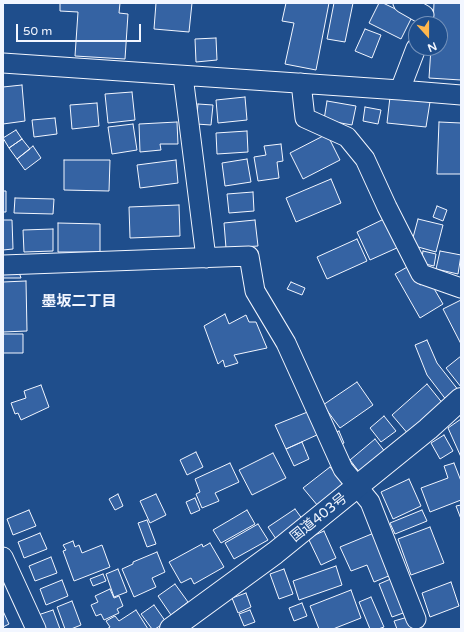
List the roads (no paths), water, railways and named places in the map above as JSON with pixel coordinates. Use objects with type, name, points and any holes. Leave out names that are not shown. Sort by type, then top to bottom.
[{"type":"highway","name":"国道403号","points":[[171,629],[275,553],[428,429],[461,399]]},
{"type":"street","points":[[403,3],[424,14]]},
{"type":"street","points":[[400,90],[413,56]]},
{"type":"street","points":[[3,63],[461,95]]},
{"type":"street","points":[[183,76],[206,258]]},
{"type":"street","points":[[301,83],[305,118],[347,137],[365,158],[387,207],[421,274],[461,288]]},
{"type":"street","points":[[3,265],[249,256],[255,291],[286,343],[343,469],[370,502],[416,618]]},
{"type":"street","points":[[3,557],[36,629]]},
{"type":"district","name":"墨坂二丁目","points":[[79,302]]}]
